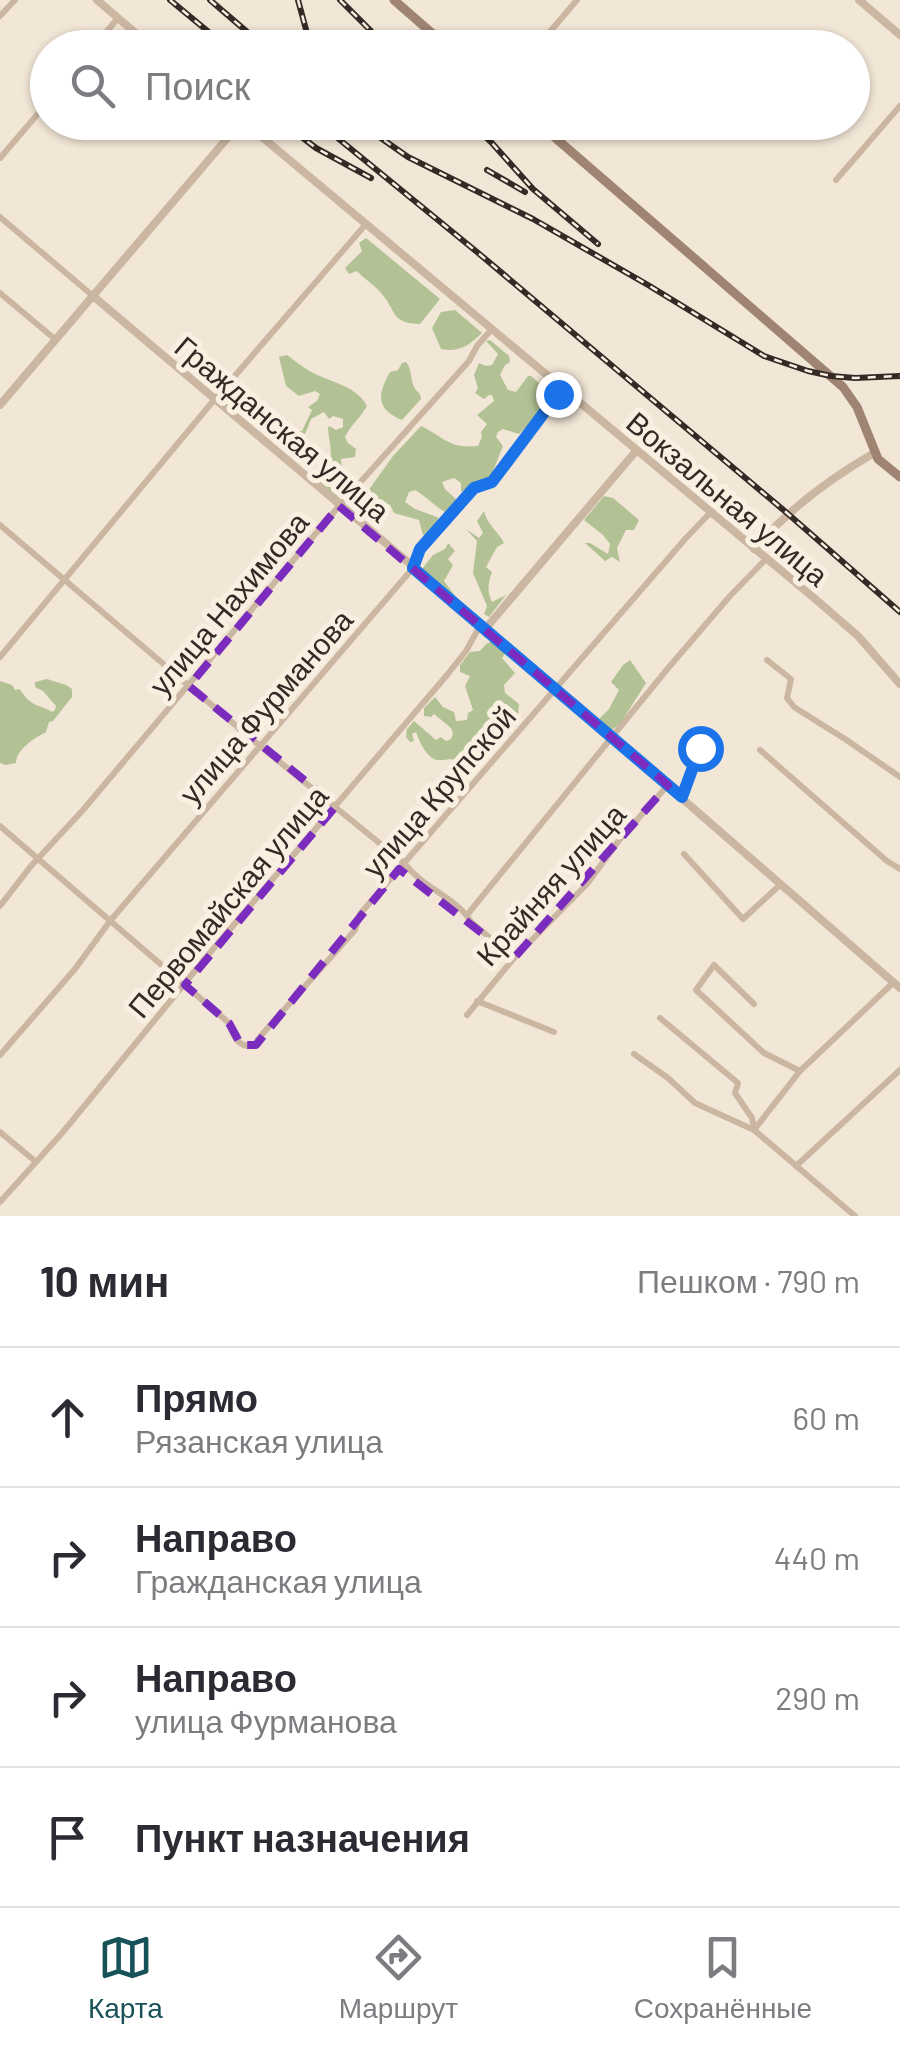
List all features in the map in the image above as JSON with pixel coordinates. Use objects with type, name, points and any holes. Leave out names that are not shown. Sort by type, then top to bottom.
[{"type":"main road","points":[[394,0],[428,30]]},
{"type":"main road","points":[[559,140],[842,387],[863,420],[878,460],[900,477]]},
{"type":"street","points":[[0,16],[14,0]]},
{"type":"street","points":[[96,0],[132,30]]},
{"type":"street","points":[[551,30],[577,0]]},
{"type":"street","points":[[859,0],[900,35]]},
{"type":"street","points":[[108,30],[118,18]]},
{"type":"street","points":[[836,180],[900,106]]},
{"type":"street","points":[[0,158],[30,123]]},
{"type":"street","points":[[0,405],[227,140]]},
{"type":"street","name":"Вокзальная улица","points":[[264,140],[858,636],[900,684]]},
{"type":"street","name":"Гражданская улица","points":[[0,217],[483,626],[897,985]]},
{"type":"street","points":[[0,657],[366,224]]},
{"type":"street","points":[[0,293],[56,340]]},
{"type":"street","name":"улица Нахимова","points":[[0,906],[339,506],[434,397],[450,384],[491,330]]},
{"type":"street","name":"улица Фурманова","points":[[0,1055],[413,568],[420,549],[474,488],[492,482],[561,389]]},
{"type":"street","name":"Первомайская улица","points":[[0,1202],[447,675],[483,626],[636,451]]},
{"type":"street","points":[[754,549],[790,511],[874,453]]},
{"type":"street","name":"улица Крупской","points":[[185,985],[229,1023],[241,1046],[256,1045],[355,930],[360,914],[710,513]]},
{"type":"street","points":[[0,525],[514,958]]},
{"type":"street","points":[[467,915],[669,666],[766,559]]},
{"type":"street","points":[[767,660],[792,679],[787,698],[794,708],[900,777]]},
{"type":"street","points":[[682,797],[700,748]]},
{"type":"street","points":[[760,750],[900,869]]},
{"type":"street","name":"Крайняя улица","points":[[467,1015],[514,958],[587,884],[612,848],[668,785]]},
{"type":"street","points":[[0,826],[185,985]]},
{"type":"street","points":[[684,854],[743,919],[782,883]]},
{"type":"street","points":[[754,1004],[714,965],[696,990],[764,1053],[800,1070]]},
{"type":"street","points":[[754,1130],[800,1070],[897,985]]},
{"type":"street","points":[[476,1001],[554,1032]]},
{"type":"street","points":[[660,1018],[738,1083],[735,1093],[752,1118],[754,1130]]},
{"type":"street","points":[[634,1054],[695,1103],[754,1130],[855,1216]]},
{"type":"street","points":[[796,1166],[900,1070]]},
{"type":"street","points":[[0,1132],[35,1161]]},
{"type":"highlighted area","points":[[339,506],[668,785],[514,958],[399,869],[256,1045],[241,1045],[229,1023],[185,985],[336,806],[189,686]]},
{"type":"green space","points":[[366,238],[440,299],[420,324],[399,319],[376,288],[357,271],[349,274],[345,268],[362,251],[359,243]]},
{"type":"green space","points":[[455,310],[482,333],[463,347],[441,349],[432,328],[441,312]]},
{"type":"green space","points":[[490,340],[509,356],[510,362],[500,375],[508,390],[516,392],[531,376],[553,395],[528,428],[519,434],[503,429],[498,432],[496,437],[503,446],[486,479],[461,492],[461,483],[454,478],[442,482],[459,502],[448,513],[415,490],[409,492],[405,502],[441,522],[428,536],[423,535],[419,520],[394,513],[390,505],[368,491],[421,426],[453,444],[478,446],[487,424],[477,415],[494,401],[492,395],[484,399],[475,393],[478,388],[474,375],[479,363],[492,365],[498,354],[486,341]]},
{"type":"green space","points":[[287,355],[356,393],[367,406],[345,437],[356,449],[355,457],[341,459],[342,470],[353,477],[341,492],[353,485],[341,500],[310,477],[329,462],[328,428],[343,427],[343,419],[329,419],[324,412],[311,419],[305,434],[295,435],[291,441],[294,431],[302,431],[312,410],[308,407],[320,394],[315,391],[299,396],[286,386],[279,357]]},
{"type":"green space","points":[[406,362],[421,399],[402,420],[387,411],[381,394],[390,372]]},
{"type":"green space","points":[[604,496],[613,498],[639,520],[634,530],[626,530],[617,548],[620,562],[612,557],[605,561],[585,543],[608,554],[610,544],[584,520]]},
{"type":"green space","points":[[484,511],[504,543],[497,547],[486,567],[492,572],[492,602],[506,595],[489,617],[484,614],[487,606],[473,573],[477,541],[466,529],[479,538],[483,533],[477,521]]},
{"type":"green space","points":[[448,543],[455,551],[448,559],[453,565],[444,581],[458,600],[422,569]]},
{"type":"green space","points":[[495,640],[502,645],[506,652],[502,658],[515,673],[504,685],[505,693],[519,704],[518,716],[480,762],[473,758],[461,768],[452,759],[433,759],[416,732],[410,742],[407,729],[414,721],[436,740],[451,739],[451,728],[434,714],[424,716],[424,708],[435,697],[454,712],[456,721],[467,720],[473,710],[465,686],[470,676],[460,672],[460,665],[470,652],[480,651]]},
{"type":"green space","points":[[630,660],[646,683],[620,724],[610,731],[600,724],[600,718],[619,690],[611,682]]},
{"type":"green space","points":[[47,679],[72,689],[72,697],[49,722],[46,732],[22,749],[16,763],[0,763],[0,681],[52,712],[56,706],[35,687],[35,682]]},
{"type":"railway","points":[[170,0],[206,30]]},
{"type":"railway","points":[[210,0],[245,30]]},
{"type":"railway","points":[[298,0],[306,30]]},
{"type":"railway","points":[[340,0],[370,30]]},
{"type":"railway","points":[[306,140],[371,178]]},
{"type":"railway","points":[[340,140],[900,612]]},
{"type":"railway","points":[[384,140],[408,157],[533,219],[764,356],[831,376],[900,376]]},
{"type":"railway","points":[[489,140],[533,189],[598,244]]},
{"type":"railway","points":[[487,170],[525,192]]},
{"type":"route","points":[[558,394],[492,482],[474,488],[420,549],[413,568],[682,797],[700,748]]}]
